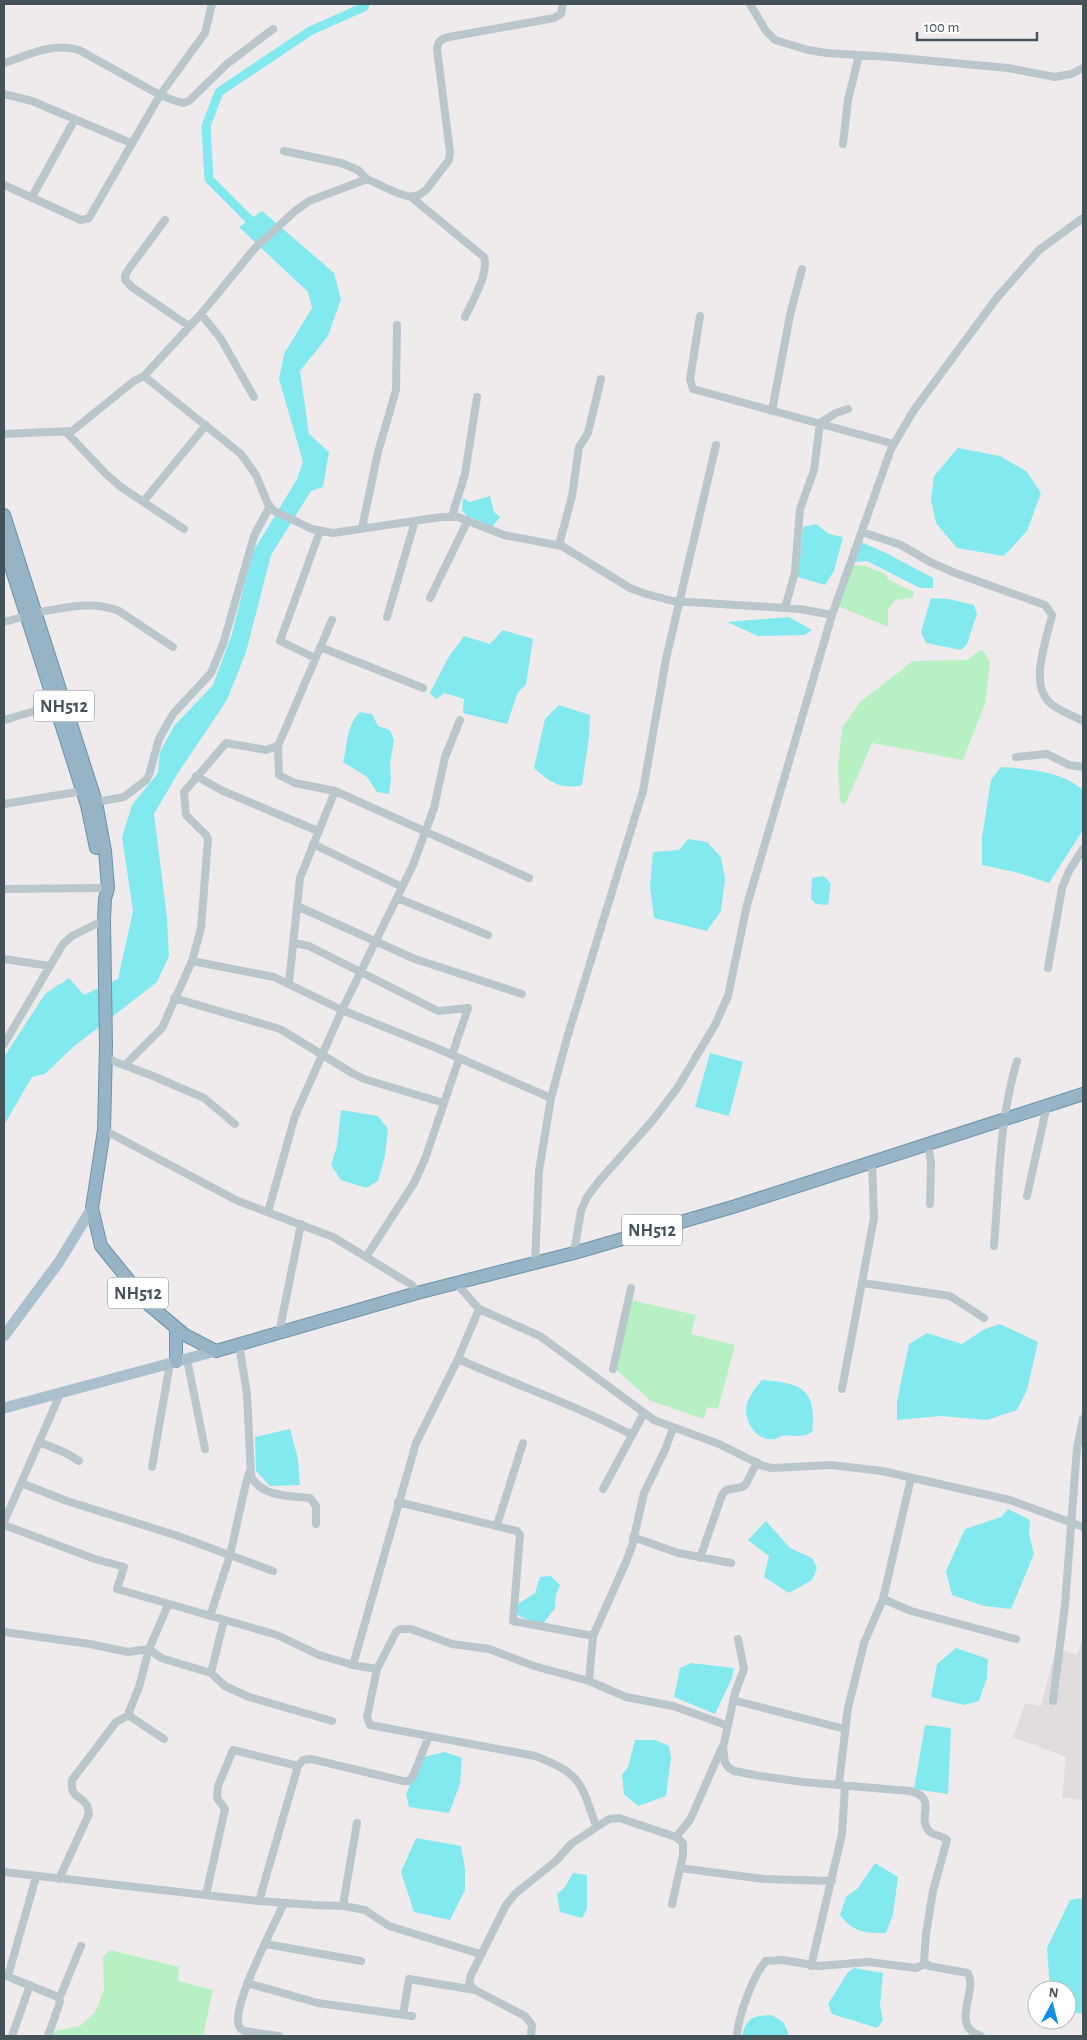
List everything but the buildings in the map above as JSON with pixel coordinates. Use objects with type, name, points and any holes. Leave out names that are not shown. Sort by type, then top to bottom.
[{"type":"highway","name":"NH512","points":[[4,515],[55,705],[83,791],[92,826],[103,894],[105,960],[104,1130],[92,1208],[101,1246],[149,1305],[196,1342],[216,1351],[417,1293],[574,1253],[736,1206],[1083,1094]]},
{"type":"highway","name":"NH512","points":[[4,545],[96,802],[105,851],[108,888],[103,894]]},
{"type":"highway","points":[[176,1328],[178,1361]]},
{"type":"main road","name":"NH512","points":[[4,1336],[59,1262],[92,1208]]},
{"type":"main road","points":[[4,1408],[216,1351]]},
{"type":"street","points":[[4,185],[81,220],[89,218],[160,95],[205,32],[212,4]]},
{"type":"street","points":[[411,197],[419,195],[426,190],[449,160],[438,43],[442,39],[449,37],[554,18],[561,14],[563,4]]},
{"type":"street","points":[[752,7],[766,31],[775,40],[808,50],[1008,68],[1055,77],[1071,74],[1083,68]]},
{"type":"street","points":[[4,64],[52,48],[71,47],[160,95],[183,102],[189,101],[227,64],[273,29]]},
{"type":"street","points":[[843,144],[848,100],[860,55]]},
{"type":"street","points":[[4,94],[32,101],[131,143]]},
{"type":"street","points":[[32,198],[75,119]]},
{"type":"street","points":[[284,151],[341,162],[358,170],[366,179],[411,197],[484,257],[483,274],[465,317]]},
{"type":"street","points":[[4,434],[67,433],[72,431],[134,381],[144,376],[201,314],[255,248],[294,212],[309,201],[366,179]]},
{"type":"street","points":[[574,1253],[581,1211],[587,1197],[653,1120],[678,1087],[715,1025],[728,996],[747,905],[832,615],[894,444],[914,410],[996,298],[1040,250],[1083,218]]},
{"type":"street","points":[[165,220],[128,270],[125,280],[133,288],[189,326]]},
{"type":"street","points":[[772,410],[790,315],[802,269]]},
{"type":"street","points":[[201,314],[221,339],[254,397]]},
{"type":"street","points":[[700,316],[690,379],[693,389],[894,444]]},
{"type":"street","points":[[362,528],[378,452],[396,390],[397,325]]},
{"type":"street","points":[[144,376],[241,454],[261,484],[272,509],[316,530],[333,533],[452,516],[504,534],[559,545],[572,550],[608,575],[630,588],[646,594],[680,602],[785,608],[832,615]]},
{"type":"street","points":[[559,545],[574,486],[579,447],[588,433],[601,379]]},
{"type":"street","points":[[452,516],[465,474],[477,397]]},
{"type":"street","points":[[785,608],[795,572],[800,509],[814,470],[820,424],[836,413],[848,409]]},
{"type":"street","points":[[143,502],[206,425]]},
{"type":"street","points":[[67,433],[121,487],[184,529]]},
{"type":"street","points":[[534,1263],[539,1171],[550,1098],[643,791],[666,659],[716,445]]},
{"type":"street","points":[[96,802],[124,796],[146,780],[161,734],[178,707],[211,673],[223,644],[254,536],[272,509]]},
{"type":"street","points":[[430,598],[468,520]]},
{"type":"street","points":[[387,617],[415,521]]},
{"type":"street","points":[[316,530],[280,641],[316,658]]},
{"type":"street","points":[[862,532],[901,545],[954,573],[1045,605],[1052,615],[1041,663],[1041,688],[1051,704],[1083,721]]},
{"type":"street","points":[[4,622],[78,606],[110,608],[119,611],[172,647]]},
{"type":"street","points":[[332,620],[278,746],[279,775],[295,783],[335,791],[528,878]]},
{"type":"street","points":[[320,647],[423,688]]},
{"type":"street","points":[[4,720],[55,705]]},
{"type":"street","points":[[268,1212],[295,1116],[342,1010],[413,866],[434,808],[445,757],[460,720]]},
{"type":"street","points":[[125,1065],[162,1028],[192,961],[201,928],[207,846],[206,835],[190,820],[185,811],[184,792],[226,742],[266,750],[278,746]]},
{"type":"street","points":[[1016,757],[1047,754],[1076,767],[1083,767]]},
{"type":"street","points":[[196,776],[223,791],[318,831]]},
{"type":"street","points":[[4,804],[83,791]]},
{"type":"street","points":[[289,983],[300,878],[312,844],[335,791]]},
{"type":"street","points":[[312,844],[402,887]]},
{"type":"street","points":[[1048,968],[1062,888],[1069,871],[1083,850]]},
{"type":"street","points":[[4,889],[103,894]]},
{"type":"street","points":[[397,898],[488,935]]},
{"type":"street","points":[[297,906],[376,943],[423,962],[522,994]]},
{"type":"street","points":[[4,1044],[63,944],[72,936],[104,920]]},
{"type":"street","points":[[294,943],[309,946],[438,1011],[468,1008],[444,1103],[425,1159],[414,1182],[366,1257]]},
{"type":"street","points":[[4,959],[50,966]]},
{"type":"street","points":[[192,961],[274,977],[342,1010],[550,1098]]},
{"type":"street","points":[[174,998],[280,1029],[364,1079],[444,1103]]},
{"type":"street","points":[[105,1052],[125,1065],[204,1098],[235,1124]]},
{"type":"street","points":[[994,1246],[1005,1119],[1011,1081],[1017,1061]]},
{"type":"street","points":[[1027,1196],[1047,1105]]},
{"type":"street","points":[[104,1130],[238,1201],[333,1237],[412,1285],[417,1293]]},
{"type":"street","points":[[928,1144],[931,1163],[930,1204]]},
{"type":"street","points":[[842,1389],[874,1218],[872,1162]]},
{"type":"street","points":[[279,1333],[302,1224]]},
{"type":"street","points":[[456,1283],[479,1309],[540,1336],[654,1420],[719,1444],[772,1468],[830,1465],[882,1471],[1010,1500],[1083,1527]]},
{"type":"street","points":[[863,1283],[950,1296],[984,1318]]},
{"type":"street","points":[[613,1369],[631,1288]]},
{"type":"street","points":[[354,1665],[416,1443],[458,1359],[479,1309]]},
{"type":"street","points":[[239,1344],[247,1394],[250,1471],[253,1482],[265,1490],[279,1495],[310,1498],[316,1506],[316,1524]]},
{"type":"street","points":[[458,1359],[511,1383],[595,1415],[632,1435]]},
{"type":"street","points":[[178,1361],[204,1449]]},
{"type":"street","points":[[152,1466],[178,1361]]},
{"type":"street","points":[[61,1392],[20,1482],[4,1524],[95,1559],[124,1567],[117,1589],[277,1635],[319,1655],[354,1665],[378,1669]]},
{"type":"street","points":[[603,1489],[644,1413]]},
{"type":"street","points":[[1053,1701],[1066,1605],[1077,1448],[1083,1419]]},
{"type":"street","points":[[589,1681],[593,1636],[626,1562],[644,1493],[665,1450],[673,1428]]},
{"type":"street","points":[[39,1442],[66,1453],[79,1461]]},
{"type":"street","points":[[497,1525],[523,1444]]},
{"type":"street","points":[[700,1558],[722,1495],[726,1490],[742,1487],[746,1484],[757,1462]]},
{"type":"street","points":[[210,1616],[230,1555],[250,1471]]},
{"type":"street","points":[[845,1786],[839,1783],[848,1708],[864,1643],[883,1599],[911,1478]]},
{"type":"street","points":[[20,1482],[66,1501],[178,1536],[273,1571]]},
{"type":"street","points":[[398,1502],[517,1531],[520,1536],[513,1621],[593,1636]]},
{"type":"street","points":[[634,1537],[678,1553],[731,1563]]},
{"type":"street","points":[[883,1599],[911,1611],[1016,1639]]},
{"type":"street","points":[[59,1879],[89,1814],[87,1805],[74,1795],[72,1780],[116,1722],[129,1715],[149,1649],[168,1604]]},
{"type":"street","points":[[211,1673],[224,1620]]},
{"type":"street","points":[[596,1826],[585,1794],[578,1782],[570,1772],[556,1764],[535,1756],[374,1726],[368,1722],[367,1717],[378,1669],[396,1632],[405,1628],[457,1645],[490,1649],[534,1666],[589,1681],[626,1697],[673,1706],[726,1725]]},
{"type":"street","points":[[4,1635],[90,1644],[128,1652],[149,1649],[161,1658],[211,1673],[225,1686],[249,1697],[332,1721]]},
{"type":"street","points":[[738,1639],[744,1669],[726,1725],[724,1743],[725,1763],[728,1768],[734,1772],[778,1779],[919,1793],[925,1801],[926,1825],[928,1829],[947,1838],[933,1891],[926,1934],[925,1964]]},
{"type":"street","points":[[733,1700],[846,1729],[848,1708]]},
{"type":"street","points":[[129,1715],[164,1739]]},
{"type":"street","points":[[259,1901],[298,1766],[303,1760],[311,1759],[409,1781],[413,1776],[429,1736]]},
{"type":"street","points":[[676,1837],[690,1820],[724,1743]]},
{"type":"street","points":[[206,1895],[225,1808],[217,1798],[218,1786],[233,1750],[298,1766]]},
{"type":"street","points":[[811,1966],[832,1881],[844,1819],[845,1786]]},
{"type":"street","points":[[531,2036],[532,2025],[525,2016],[475,1990],[471,1987],[469,1980],[480,1954],[506,1905],[516,1893],[556,1861],[571,1844],[596,1826],[609,1819],[618,1818],[676,1837],[684,1843],[672,1904]]},
{"type":"street","points":[[344,1906],[358,1823]]},
{"type":"street","points":[[680,1868],[764,1879],[832,1881]]},
{"type":"street","points":[[4,1872],[259,1901],[344,1906],[365,1910],[389,1926],[480,1954]]},
{"type":"street","points":[[36,1877],[6,1975],[60,1999]]},
{"type":"street","points":[[278,2036],[249,2033],[240,2028],[238,2018],[248,1983],[284,1903]]},
{"type":"street","points":[[266,1944],[361,1961]]},
{"type":"street","points":[[48,2036],[81,1946]]},
{"type":"street","points":[[737,2036],[755,1976],[766,1961],[783,1960],[811,1966],[869,1962],[916,1968],[925,1964],[968,1973],[970,1983],[965,2018],[966,2024],[973,2034],[980,2036]]},
{"type":"street","points":[[403,2015],[409,1980],[475,1990]]},
{"type":"street","points":[[248,1983],[318,2003],[412,2016]]},
{"type":"street","points":[[12,2036],[30,1985]]},
{"type":"shaded area","points":[[1081,1643],[1083,1643],[1083,1800],[1062,1798],[1066,1757],[1013,1737],[1025,1703],[1041,1706],[1056,1647],[1077,1655]]},
{"type":"green space","points":[[851,565],[865,566],[884,573],[889,580],[914,592],[912,598],[895,600],[888,609],[888,627],[838,606]]},
{"type":"green space","points":[[982,649],[990,662],[985,704],[963,760],[872,743],[845,805],[840,802],[838,767],[842,728],[860,702],[913,661],[967,660]]},
{"type":"green space","points":[[631,1300],[696,1315],[691,1334],[735,1345],[718,1409],[707,1407],[704,1419],[651,1401],[611,1365]]},
{"type":"green space","points":[[110,1950],[179,1967],[178,1981],[213,1990],[203,2036],[44,2036],[45,2033],[80,2026],[96,2011],[104,1989],[103,1957]]},
{"type":"water","points":[[262,211],[334,273],[341,299],[328,336],[300,371],[309,434],[329,452],[323,487],[311,491],[271,555],[246,652],[227,700],[178,773],[154,814],[167,918],[169,956],[157,982],[72,1048],[45,1074],[32,1077],[4,1125],[4,1057],[45,994],[69,978],[84,995],[118,979],[133,911],[122,837],[132,805],[158,773],[160,752],[174,726],[213,685],[231,637],[253,552],[297,479],[303,462],[279,379],[284,354],[312,308],[308,292],[239,227]]},
{"type":"water","points":[[958,448],[1000,456],[1026,471],[1041,493],[1027,531],[1004,556],[957,548],[936,523],[931,500],[934,476]]},
{"type":"water","points":[[490,496],[494,512],[500,517],[492,527],[466,515],[462,510],[463,498],[470,502]]},
{"type":"water","points":[[816,524],[829,534],[843,537],[834,571],[825,585],[798,577],[803,527]]},
{"type":"water","points":[[861,542],[933,578],[933,588],[920,588],[867,561],[854,562]]},
{"type":"water","points":[[931,598],[949,599],[974,605],[977,614],[967,644],[961,650],[926,643],[921,632]]},
{"type":"water","points":[[789,617],[812,630],[804,635],[758,636],[727,622]]},
{"type":"water","points":[[503,630],[533,639],[526,685],[518,692],[507,724],[463,713],[464,699],[445,693],[436,699],[430,693],[448,658],[464,636],[490,644]]},
{"type":"water","points":[[559,705],[590,715],[589,737],[582,785],[561,786],[534,768],[545,719]]},
{"type":"water","points":[[360,712],[372,714],[378,726],[390,730],[394,740],[390,764],[389,794],[377,792],[367,777],[343,762],[352,723]]},
{"type":"water","points":[[1001,767],[1033,770],[1055,775],[1075,784],[1083,790],[1083,830],[1049,883],[1015,872],[982,865],[982,837],[991,780]]},
{"type":"water","points":[[688,839],[707,842],[721,857],[725,879],[721,911],[707,931],[654,918],[650,887],[653,852],[679,850]]},
{"type":"water","points":[[823,876],[831,883],[828,905],[816,904],[811,899],[812,878]]},
{"type":"water","points":[[710,1053],[743,1062],[729,1116],[695,1107]]},
{"type":"water","points":[[341,1110],[378,1116],[388,1129],[385,1156],[378,1181],[366,1188],[341,1180],[331,1165],[337,1146]]},
{"type":"water","points":[[1000,1324],[1038,1342],[1027,1390],[1017,1410],[987,1420],[941,1416],[897,1420],[897,1401],[909,1344],[927,1333],[962,1344],[983,1330]]},
{"type":"water","points":[[762,1380],[787,1383],[804,1391],[809,1397],[812,1406],[812,1432],[801,1436],[782,1436],[769,1439],[754,1432],[748,1422],[746,1406],[751,1394]]},
{"type":"water","points":[[290,1429],[298,1459],[300,1485],[270,1486],[256,1471],[255,1437]]},
{"type":"water","points":[[1008,1509],[1030,1520],[1029,1534],[1034,1554],[1011,1609],[984,1606],[952,1595],[946,1571],[965,1529],[1001,1517]]},
{"type":"water","points":[[766,1521],[790,1548],[812,1558],[817,1568],[812,1580],[789,1593],[764,1577],[769,1556],[748,1540]]},
{"type":"water","points":[[551,1576],[560,1585],[556,1595],[555,1608],[542,1625],[519,1616],[515,1606],[535,1593],[540,1577]]},
{"type":"water","points":[[956,1648],[988,1659],[987,1678],[979,1701],[964,1705],[931,1697],[937,1664]]},
{"type":"water","points":[[691,1663],[734,1668],[732,1678],[715,1714],[674,1697],[680,1668]]},
{"type":"water","points":[[925,1725],[951,1728],[948,1794],[914,1789]]},
{"type":"water","points":[[635,1740],[655,1740],[669,1746],[671,1758],[666,1796],[638,1806],[624,1794],[622,1775],[628,1767]]},
{"type":"water","points":[[445,1752],[462,1758],[460,1784],[449,1813],[409,1807],[406,1794],[423,1757]]},
{"type":"water","points":[[416,1838],[461,1846],[465,1869],[465,1890],[450,1920],[414,1912],[401,1872]]},
{"type":"water","points":[[875,1863],[898,1877],[893,1915],[886,1933],[860,1931],[845,1921],[840,1915],[846,1897],[858,1888]]},
{"type":"water","points":[[573,1873],[587,1875],[587,1909],[582,1918],[560,1912],[557,1894],[565,1887]]},
{"type":"water","points":[[1083,1898],[1083,2014],[1077,2013],[1077,1980],[1049,1980],[1047,1948],[1070,1900]]},
{"type":"water","points":[[854,1968],[883,1973],[880,2005],[883,2020],[877,2028],[832,2014],[828,2004],[848,1972]]},
{"type":"water","points":[[772,2015],[784,2023],[789,2036],[742,2036],[749,2021],[755,2017]]},
{"type":"waterway","points":[[257,227],[209,179],[206,126],[219,92],[310,31],[364,7],[365,4]]}]
